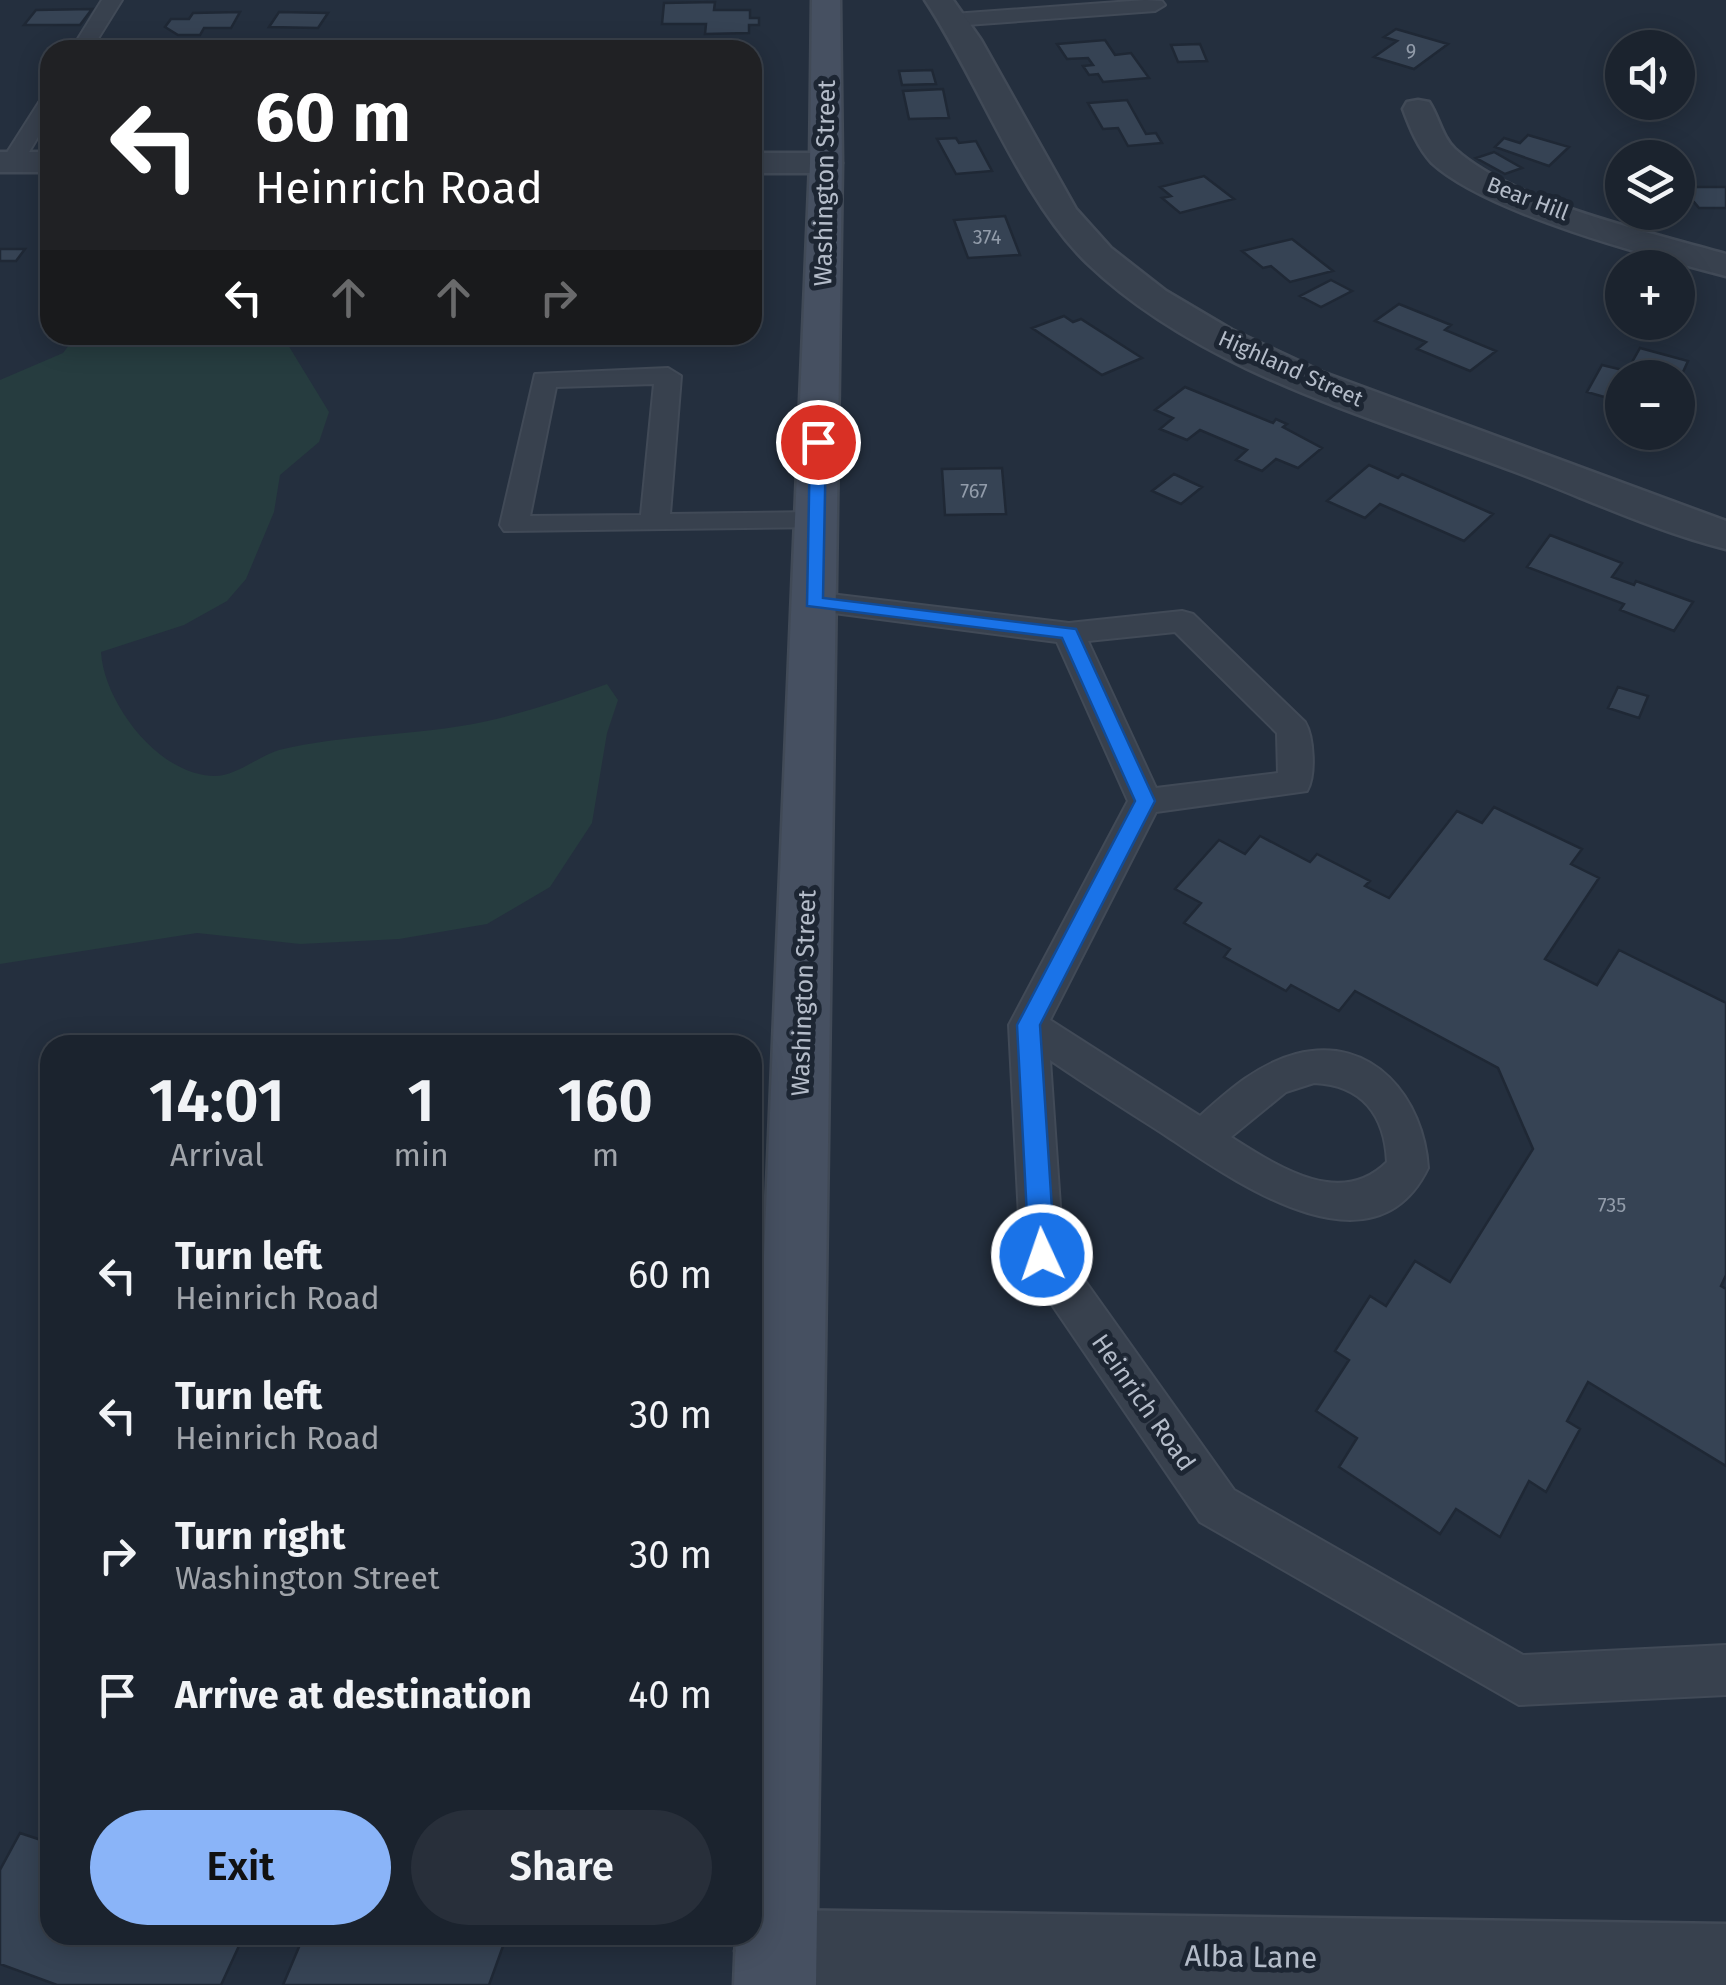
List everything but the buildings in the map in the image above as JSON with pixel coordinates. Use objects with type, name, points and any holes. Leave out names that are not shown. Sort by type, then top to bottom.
[{"type":"main road","name":"Washington Street","points":[[775,1968],[826,163],[826,0]]},
{"type":"street","name":"Highland Street","points":[[946,10],[1062,213],[1098,256],[1153,299],[1219,338],[1308,380],[1724,531]]},
{"type":"street","name":"Bear Hill","points":[[1418,109],[1433,144],[1469,174],[1524,198],[1726,264]]},
{"type":"street","points":[[6,162],[40,162]]},
{"type":"street","points":[[762,163],[826,163]]},
{"type":"street","name":"Alba Lane","points":[[775,1968],[1726,1965]]},
{"type":"lane","points":[[87,40],[112,0]]},
{"type":"lane","points":[[946,10],[1074,14],[1155,5]]},
{"type":"lane","points":[[6,162],[40,114]]},
{"type":"lane","points":[[656,523],[668,376],[544,380],[514,525],[816,521]]},
{"type":"lane","points":[[814,602],[1069,633],[1182,621],[1293,730],[1294,782],[1145,801]]},
{"type":"lane","points":[[1069,633],[1145,801]]},
{"type":"lane","points":[[1145,801],[1028,1025],[1088,1069],[1242,1164],[1302,1194],[1349,1202],[1386,1193],[1408,1168],[1407,1142],[1395,1109],[1362,1078],[1324,1064],[1286,1073],[1252,1094],[1203,1138]]},
{"type":"lane","name":"Heinrich Road","points":[[1028,1025],[1042,1255],[1217,1506],[1519,1680],[1726,1670]]},
{"type":"green space","points":[[69,345],[288,345],[329,412],[319,442],[280,475],[274,512],[246,579],[227,601],[184,625],[101,652],[112,693],[138,733],[174,764],[194,773],[215,776],[231,773],[279,750],[483,722],[607,684],[618,700],[607,733],[592,823],[550,887],[487,924],[399,939],[300,944],[197,933],[0,964],[0,380],[63,353]]},
{"type":"route","points":[[818,442],[814,602],[1069,633],[1145,801],[1028,1025],[1042,1255]]}]
